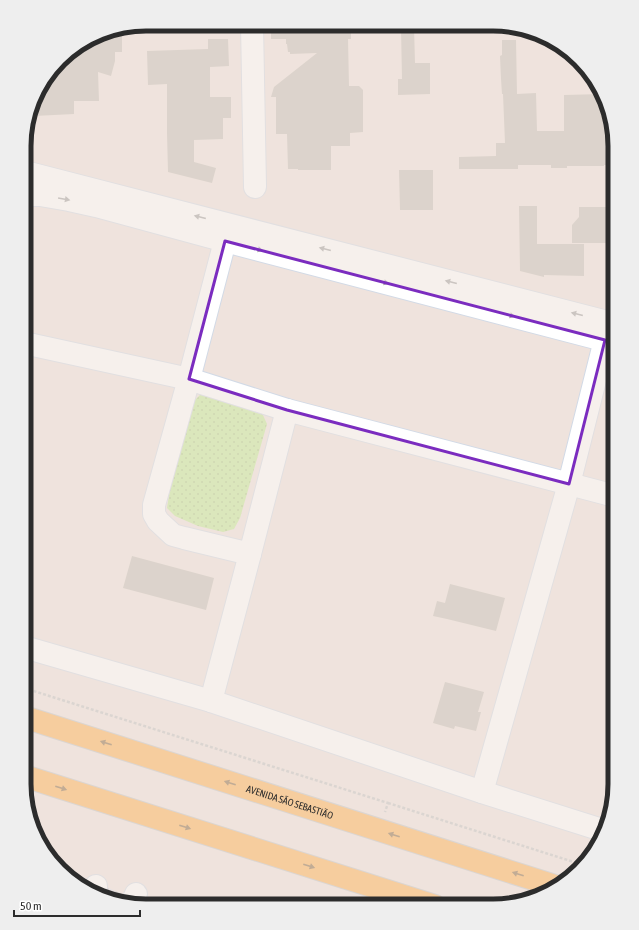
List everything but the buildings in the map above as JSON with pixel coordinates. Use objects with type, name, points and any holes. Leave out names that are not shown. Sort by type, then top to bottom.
[{"type":"main road","name":"AVENIDA SÃO SEBASTIÃO","points":[[31,719],[549,884]]},
{"type":"main road","points":[[31,778],[413,899]]},
{"type":"street","points":[[252,31],[255,186]]},
{"type":"street","points":[[31,174],[608,335]]},
{"type":"street","points":[[31,195],[69,200],[225,241],[608,335]]},
{"type":"street","points":[[225,241],[154,505],[154,514],[158,521],[173,535],[250,554]]},
{"type":"street","points":[[31,344],[189,379],[287,410],[608,494]]},
{"type":"street","points":[[482,792],[608,350]]},
{"type":"street","points":[[211,701],[287,410]]},
{"type":"street","points":[[31,649],[211,701],[482,792],[599,829]]},
{"type":"path","points":[[31,690],[576,863]]},
{"type":"path","points":[[378,830],[388,803]]},
{"type":"highlighted area","points":[[225,241],[605,340],[569,484],[287,410],[189,379]]},
{"type":"shaded area","points":[[76,875],[125,895],[124,897],[117,895],[102,890],[89,884]]},
{"type":"green space","points":[[200,395],[211,395],[262,413],[267,424],[240,518],[234,529],[223,532],[198,526],[175,516],[167,508],[171,483],[189,406]]}]
